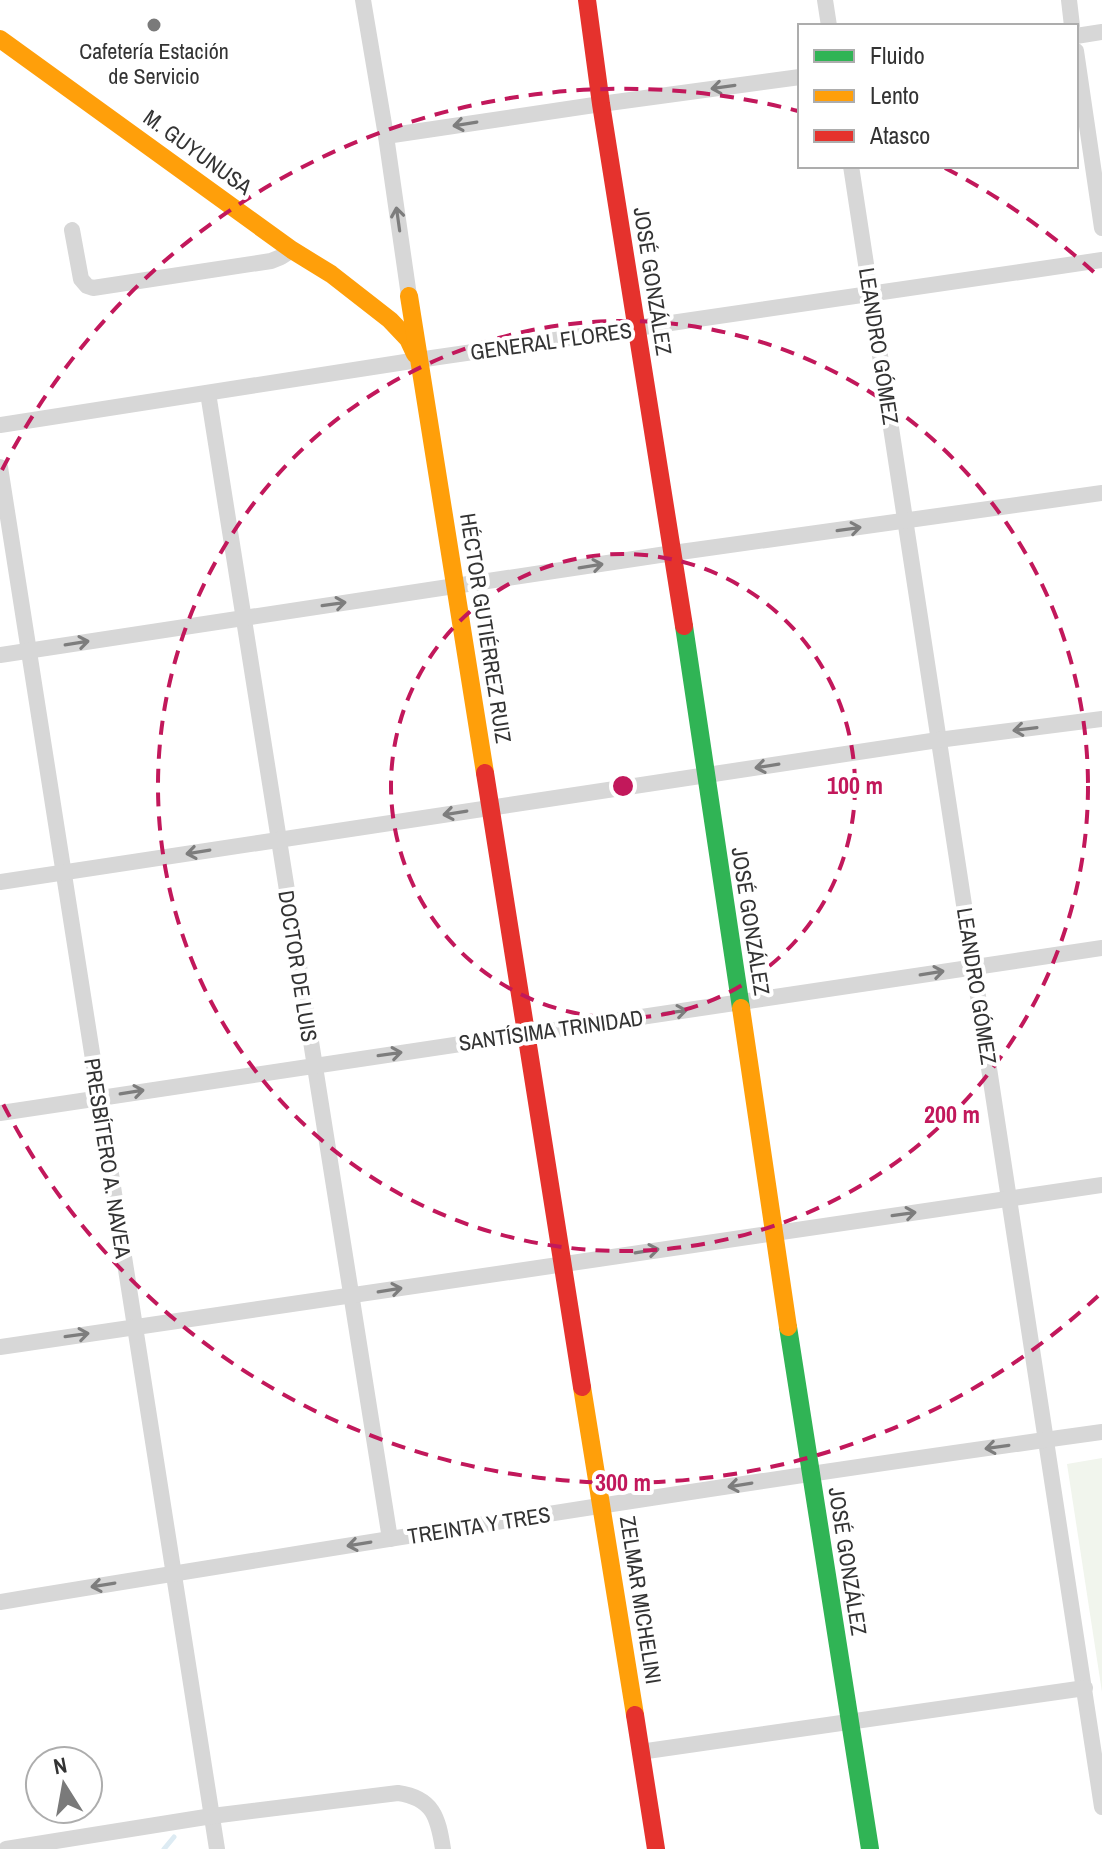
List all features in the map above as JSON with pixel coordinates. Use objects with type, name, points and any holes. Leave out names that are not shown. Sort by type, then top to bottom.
[{"type":"main road","name":"JOSÉ GONZÁLEZ","points":[[587,0],[810,1474],[870,1849]]},
{"type":"main road","name":"M. GUYUNUSA","points":[[0,39],[292,250],[331,274],[390,320],[408,339],[418,360]]},
{"type":"main road","name":"M. GUYUNUSA","points":[[331,274],[409,296]]},
{"type":"main road","points":[[374,308],[395,305],[409,296]]},
{"type":"main road","name":"HÉCTOR GUTIÉRREZ RUIZ","points":[[409,296],[564,1264]]},
{"type":"main road","name":"ZELMAR MICHELINI","points":[[564,1264],[656,1849]]},
{"type":"street","name":"HÉCTOR GUTIÉRREZ RUIZ","points":[[363,0],[409,296]]},
{"type":"street","points":[[825,0],[829,24]]},
{"type":"street","points":[[1069,0],[1072,24]]},
{"type":"street","points":[[1078,36],[1102,32]]},
{"type":"street","points":[[1078,65],[1102,228]]},
{"type":"street","points":[[386,136],[798,77]]},
{"type":"street","name":"LEANDRO GÓMEZ","points":[[851,168],[1102,1807]]},
{"type":"street","points":[[72,230],[81,279],[93,288],[271,261],[292,250]]},
{"type":"street","name":"GENERAL FLORES","points":[[0,425],[1102,260]]},
{"type":"street","name":"DOCTOR DE LUIS","points":[[208,393],[390,1539]]},
{"type":"street","name":"PRESBÍTERO A. NAVEA","points":[[0,467],[217,1849]]},
{"type":"street","points":[[0,655],[673,553],[1102,493]]},
{"type":"street","points":[[0,882],[938,740],[1102,719]]},
{"type":"street","name":"SANTÍSIMA TRINIDAD","points":[[0,1113],[1102,948]]},
{"type":"street","points":[[0,1347],[1102,1185]]},
{"type":"street","name":"TREINTA Y TRES","points":[[0,1602],[602,1506],[1102,1432]]},
{"type":"street","points":[[640,1752],[1085,1688]]},
{"type":"street","points":[[6,1849],[212,1816],[386,1793],[421,1798],[435,1815],[443,1849]]},
{"type":"shaded area","points":[[1102,1458],[1102,1692],[1067,1464]]},
{"type":"waterway","points":[[164,1849],[174,1837]]},
{"type":"traffic: fast","points":[[684,626],[741,1008]]},
{"type":"traffic: fast","points":[[788,1327],[870,1849]]},
{"type":"traffic: slow","points":[[0,39],[292,250],[331,274],[390,320],[408,339],[415,354]]},
{"type":"traffic: slow","points":[[409,296],[485,773]]},
{"type":"traffic: slow","points":[[741,1008],[788,1327]]},
{"type":"traffic: slow","points":[[582,1387],[635,1715]]},
{"type":"traffic: jam","points":[[587,0],[684,626]]},
{"type":"traffic: jam","points":[[485,773],[582,1387]]},
{"type":"traffic: jam","points":[[635,1715],[656,1849]]},
{"type":"place","name":"Cafetería Estación de Servicio","points":[[154,25]]}]
